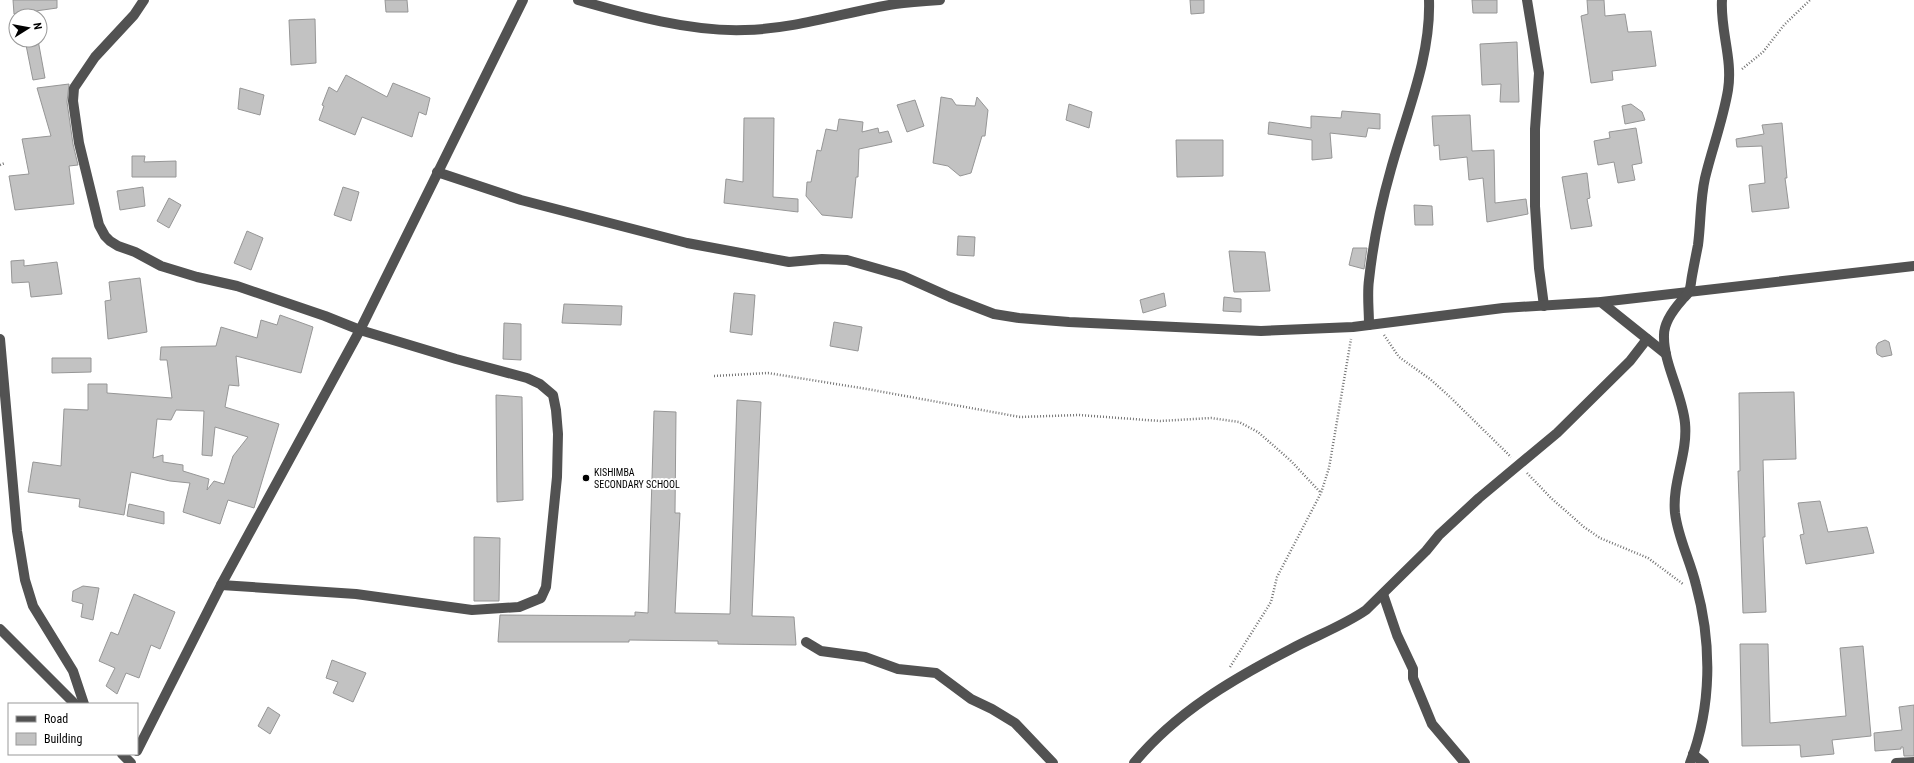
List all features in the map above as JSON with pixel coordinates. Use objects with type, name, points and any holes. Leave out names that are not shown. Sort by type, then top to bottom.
[{"type":"street","points":[[144,0],[134,15],[95,57],[74,88],[79,143],[99,225],[110,242],[135,252],[161,266],[197,277],[236,286],[282,301],[360,330],[456,359],[527,378],[540,384],[553,395],[556,410],[558,434],[557,477],[546,587],[541,598],[519,607],[472,610],[356,594],[221,585]]},
{"type":"street","points":[[138,749],[221,585],[360,330],[523,0]]},
{"type":"street","points":[[578,0],[624,13],[683,24],[708,28],[744,30],[783,27],[895,4],[940,0]]},
{"type":"street","points":[[1374,325],[1369,280],[1376,236],[1391,170],[1427,46],[1430,16],[1429,0]]},
{"type":"street","points":[[1527,0],[1539,73],[1535,130],[1535,206],[1539,268],[1544,306]]},
{"type":"street","points":[[1704,763],[1692,758],[1703,720],[1708,658],[1705,624],[1699,596],[1678,528],[1675,512],[1675,495],[1684,454],[1685,424],[1680,397],[1666,354],[1664,332],[1668,320],[1689,292],[1698,245],[1704,185],[1728,90],[1729,61],[1721,15],[1722,0]]},
{"type":"street","points":[[437,172],[521,200],[687,243],[789,262],[822,259],[847,260],[904,276],[950,297],[994,314],[1019,318],[1062,321],[1261,332],[1354,327],[1503,308],[1601,302],[1914,266]]},
{"type":"street","points":[[1601,302],[1666,354]]},
{"type":"street","points":[[0,339],[17,532],[25,580],[33,606],[73,671],[84,703]]},
{"type":"street","points":[[1134,763],[1167,727],[1224,686],[1291,649],[1355,618],[1383,594],[1426,551],[1439,535],[1557,433],[1630,361],[1647,339]]},
{"type":"street","points":[[1383,594],[1398,636],[1413,669],[1414,678],[1432,724],[1461,759]]},
{"type":"street","points":[[0,629],[74,703]]},
{"type":"street","points":[[806,642],[821,651],[864,657],[898,669],[936,673],[971,699],[992,709],[1015,723],[1053,763]]},
{"type":"street","points":[[123,755],[131,763]]},
{"type":"street","points":[[1896,763],[1914,762]]},
{"type":"path","points":[[1728,90],[1742,68],[1763,52],[1784,25],[1810,0]]},
{"type":"path","points":[[0,165],[5,163]]},
{"type":"path","points":[[1374,325],[1399,357],[1430,379],[1450,396],[1551,498],[1584,527],[1600,538],[1648,558],[1699,596]]},
{"type":"path","points":[[1224,686],[1226,677],[1236,656],[1271,602],[1277,577],[1321,493],[1329,468],[1354,327]]},
{"type":"path","points":[[714,376],[768,373],[867,389],[1020,417],[1079,415],[1160,421],[1211,418],[1239,422],[1263,436],[1290,460],[1321,493]]},
{"type":"building","points":[[13,0],[57,0],[57,8],[48,9],[48,8],[14,8]]},
{"type":"building","points":[[385,0],[407,0],[408,12],[386,12]]},
{"type":"building","points":[[1190,0],[1204,0],[1204,13],[1191,14]]},
{"type":"building","points":[[1472,0],[1497,0],[1497,13],[1473,13]]},
{"type":"building","points":[[1587,0],[1604,0],[1605,16],[1625,14],[1628,32],[1651,31],[1656,66],[1612,71],[1613,80],[1591,83],[1581,16],[1588,14]]},
{"type":"building","points":[[315,19],[316,63],[291,65],[289,20]]},
{"type":"building","points":[[1517,42],[1519,102],[1500,102],[1501,84],[1482,85],[1480,44]]},
{"type":"building","points":[[27,48],[39,48],[45,78],[33,80]]},
{"type":"building","points":[[346,75],[387,97],[393,83],[430,98],[426,115],[419,112],[412,137],[362,117],[355,135],[319,120],[324,106],[322,105],[329,87],[337,92]]},
{"type":"building","points":[[69,84],[67,102],[73,144],[78,165],[69,166],[74,204],[15,210],[9,176],[29,174],[22,139],[51,136],[37,88]]},
{"type":"building","points":[[240,88],[264,95],[260,115],[238,109]]},
{"type":"building","points":[[941,97],[952,99],[956,105],[975,106],[977,97],[988,110],[985,136],[982,136],[971,173],[960,176],[948,166],[933,163]]},
{"type":"building","points":[[915,100],[924,126],[907,132],[897,105]]},
{"type":"building","points":[[1069,104],[1092,112],[1089,128],[1066,120]]},
{"type":"building","points":[[1631,104],[1642,112],[1645,120],[1625,124],[1622,106]]},
{"type":"building","points":[[1342,111],[1380,114],[1380,129],[1368,128],[1366,137],[1330,133],[1332,158],[1312,160],[1312,140],[1268,134],[1269,122],[1311,128],[1311,116],[1341,118]]},
{"type":"building","points":[[1470,115],[1472,151],[1494,150],[1495,203],[1526,199],[1528,214],[1487,222],[1483,178],[1469,180],[1467,157],[1440,160],[1439,145],[1434,146],[1432,116]]},
{"type":"building","points":[[744,118],[774,118],[773,197],[798,199],[798,212],[724,203],[726,179],[743,182]]},
{"type":"building","points":[[839,119],[863,122],[862,132],[878,128],[879,133],[888,131],[892,142],[859,149],[858,177],[856,177],[852,218],[822,215],[806,196],[807,182],[811,182],[817,150],[821,151],[826,129],[837,131]]},
{"type":"building","points":[[1782,123],[1787,178],[1785,178],[1789,208],[1752,212],[1749,185],[1765,183],[1762,146],[1737,147],[1736,139],[1764,134],[1762,125]]},
{"type":"building","points":[[1636,128],[1642,163],[1632,165],[1635,180],[1618,183],[1614,162],[1598,165],[1594,141],[1610,138],[1609,132]]},
{"type":"building","points":[[1176,140],[1223,140],[1223,176],[1177,177]]},
{"type":"building","points":[[132,156],[145,156],[144,162],[176,161],[176,177],[132,177]]},
{"type":"building","points":[[1587,173],[1590,198],[1587,199],[1592,226],[1571,229],[1562,177]]},
{"type":"building","points":[[143,187],[145,206],[120,210],[117,191]]},
{"type":"building","points":[[343,187],[359,192],[351,221],[334,215]]},
{"type":"building","points":[[169,198],[181,205],[169,228],[157,221]]},
{"type":"building","points":[[1414,205],[1432,206],[1433,225],[1415,225]]},
{"type":"building","points":[[247,231],[263,238],[251,270],[234,263]]},
{"type":"building","points":[[958,236],[975,237],[974,256],[957,255]]},
{"type":"building","points":[[1353,248],[1367,248],[1364,269],[1349,265]]},
{"type":"building","points":[[1229,251],[1265,252],[1270,291],[1234,292]]},
{"type":"building","points":[[24,260],[24,266],[57,262],[62,294],[31,297],[29,282],[12,283],[11,261]]},
{"type":"building","points":[[140,278],[147,332],[108,339],[105,301],[111,300],[109,282]]},
{"type":"building","points":[[734,293],[755,295],[752,335],[730,332]]},
{"type":"building","points":[[1164,293],[1166,306],[1143,313],[1140,300]]},
{"type":"building","points":[[1224,297],[1241,299],[1241,312],[1223,311]]},
{"type":"building","points":[[564,304],[622,306],[621,325],[562,323]]},
{"type":"building","points":[[280,315],[313,327],[301,373],[236,356],[239,386],[229,385],[225,407],[279,424],[254,508],[228,500],[220,524],[183,512],[190,483],[170,481],[131,472],[124,515],[79,507],[80,499],[28,492],[33,462],[61,466],[64,409],[88,410],[88,384],[107,384],[107,393],[172,398],[167,360],[160,360],[161,347],[216,346],[221,327],[257,338],[261,320],[277,325]],"holes":[[[176,410],[204,411],[202,455],[212,456],[215,427],[248,437],[233,456],[224,484],[214,481],[207,490],[209,479],[183,471],[183,465],[163,462],[163,455],[153,458],[157,419],[171,420]]]},
{"type":"building","points":[[834,322],[862,327],[858,351],[830,346]]},
{"type":"building","points":[[504,323],[521,324],[521,360],[503,359]]},
{"type":"building","points":[[1885,340],[1889,342],[1892,355],[1882,357],[1877,354],[1876,347],[1878,343]]},
{"type":"building","points":[[52,358],[91,358],[91,372],[52,373]]},
{"type":"building","points":[[1794,392],[1796,459],[1763,460],[1765,537],[1763,537],[1766,612],[1743,613],[1738,471],[1740,471],[1739,393]]},
{"type":"building","points":[[496,395],[522,397],[523,500],[497,502]]},
{"type":"building","points":[[737,400],[761,402],[752,616],[794,617],[796,645],[718,644],[718,641],[629,640],[629,642],[498,642],[500,615],[635,616],[635,612],[648,613],[654,411],[676,412],[675,513],[680,513],[675,613],[730,614]]},
{"type":"building","points":[[1820,501],[1828,532],[1867,527],[1874,553],[1806,564],[1800,535],[1804,534],[1798,503]]},
{"type":"building","points":[[129,504],[164,512],[164,524],[127,516]]},
{"type":"building","points":[[474,537],[500,538],[499,601],[474,601]]},
{"type":"building","points":[[83,586],[99,588],[93,620],[81,617],[83,604],[72,601],[73,591]]},
{"type":"building","points":[[134,594],[175,612],[160,649],[151,645],[139,678],[126,673],[117,694],[106,686],[115,668],[99,661],[111,632],[118,635]]},
{"type":"building","points":[[1740,644],[1768,644],[1770,723],[1846,716],[1840,648],[1863,646],[1871,736],[1832,740],[1834,754],[1801,757],[1800,745],[1742,746]]},
{"type":"building","points":[[332,660],[366,673],[353,702],[333,693],[338,682],[326,678]]},
{"type":"building","points":[[1914,705],[1914,756],[1904,756],[1903,747],[1901,747],[1901,749],[1875,751],[1874,733],[1902,730],[1899,707]]},
{"type":"building","points":[[268,707],[280,715],[270,734],[258,726]]},
{"type":"place","name":"KISHIMBA SECONDARY SCHOOL","points":[[586,478]]}]
